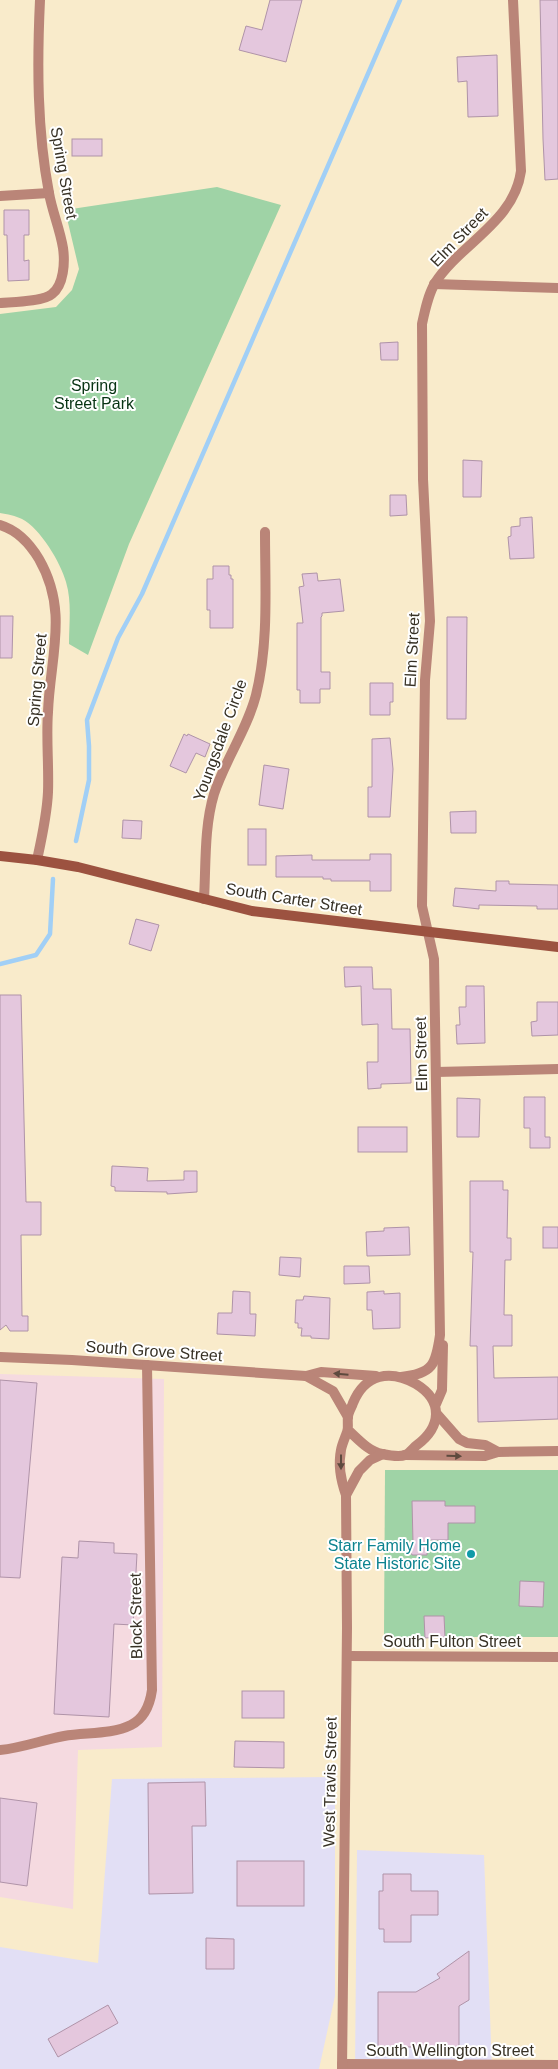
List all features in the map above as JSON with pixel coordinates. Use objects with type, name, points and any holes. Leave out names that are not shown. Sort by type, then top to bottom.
[{"type":"street","name":"Spring Street","points":[[0,303],[43,298],[52,294],[58,286],[64,260],[63,247],[49,193],[39,99],[40,0]]},
{"type":"street","name":"Elm Street","points":[[401,1378],[420,1374],[430,1368],[436,1358],[440,1335],[434,959],[422,906],[425,680],[430,621],[423,479],[422,339],[424,313],[434,284],[506,210],[513,200],[520,182],[513,0]]},
{"type":"street","points":[[0,196],[49,193]]},
{"type":"street","points":[[434,284],[558,288]]},
{"type":"street","name":"Spring Street","points":[[0,525],[15,532],[35,552],[51,584],[56,606],[56,641],[48,712],[47,803],[37,860]]},
{"type":"street","name":"Youngsdale Circle","points":[[204,900],[208,819],[211,804],[250,712],[262,666],[265,634],[265,532]]},
{"type":"street","name":"South Carter Street","points":[[0,856],[78,867],[204,900],[277,915],[558,947]]},
{"type":"street","points":[[436,1072],[558,1069]]},
{"type":"street","name":"Elm Street","points":[[437,1409],[442,1390],[444,1348],[440,1335]]},
{"type":"street","name":"South Grove Street","points":[[0,1357],[306,1376],[321,1372],[376,1376]]},
{"type":"street","name":"Block Street","points":[[0,1750],[64,1736],[119,1730],[140,1718],[151,1701],[148,1365]]},
{"type":"street","name":"South Grove Street","points":[[306,1376],[333,1391],[348,1417]]},
{"type":"street","points":[[498,1452],[485,1445],[467,1443],[459,1439],[420,1387],[401,1378],[376,1376],[358,1392],[348,1417],[348,1430],[365,1445],[383,1454],[485,1456],[498,1452],[558,1451]]},
{"type":"street","points":[[405,1455],[426,1437],[437,1409]]},
{"type":"street","name":"West Travis Street","points":[[342,2067],[347,1656],[346,1495],[341,1481],[341,1450],[348,1430]]},
{"type":"street","name":"West Travis Street","points":[[346,1495],[358,1471],[370,1460],[383,1454]]},
{"type":"street","name":"South Fulton Street","points":[[347,1656],[558,1656]]},
{"type":"street","name":"South Wellington Street","points":[[342,2067],[558,2066]]},
{"type":"shaded area","points":[[0,1374],[164,1379],[162,1747],[78,1750],[73,1909],[0,1897]]},
{"type":"shaded area","points":[[335,1777],[335,1996],[319,2069],[0,2069],[0,1947],[98,1963],[112,1779]]},
{"type":"shaded area","points":[[357,1850],[484,1855],[492,2069],[355,2069]]},
{"type":"green space","name":"Spring Street Park","points":[[217,187],[281,205],[129,544],[88,655],[69,644],[70,613],[68,590],[60,565],[49,547],[36,530],[22,519],[0,513],[0,314],[56,307],[72,290],[79,269],[65,210]]},
{"type":"green space","name":"Starr Family Home State Historic Site","points":[[385,1470],[558,1470],[558,1637],[384,1637]]},
{"type":"building","points":[[270,0],[302,0],[286,62],[239,50],[246,26],[262,30]]},
{"type":"building","points":[[540,0],[558,0],[558,179],[545,180],[543,139]]},
{"type":"building","points":[[497,55],[498,116],[468,117],[467,81],[458,82],[457,57]]},
{"type":"building","points":[[72,139],[102,139],[102,156],[72,156]]},
{"type":"building","points":[[4,210],[29,210],[29,235],[24,235],[24,261],[29,260],[29,280],[8,281],[7,235],[4,235]]},
{"type":"building","points":[[398,342],[398,360],[381,360],[380,343]]},
{"type":"building","points":[[463,460],[482,461],[481,497],[463,497]]},
{"type":"building","points":[[390,495],[406,495],[407,515],[390,516]]},
{"type":"building","points":[[532,517],[534,558],[510,559],[508,537],[511,536],[511,527],[520,526],[520,518]]},
{"type":"building","points":[[213,566],[229,566],[229,575],[233,579],[233,628],[210,628],[210,610],[207,610],[207,579],[213,579]]},
{"type":"building","points":[[317,573],[318,581],[340,579],[344,611],[322,613],[321,617],[321,672],[330,672],[330,689],[320,689],[320,703],[300,703],[300,690],[297,690],[297,623],[303,623],[299,587],[304,586],[302,574]]},
{"type":"building","points":[[0,616],[13,616],[12,658],[0,658]]},
{"type":"building","points":[[447,617],[467,617],[466,719],[447,719]]},
{"type":"building","points":[[370,683],[393,683],[393,702],[390,702],[390,715],[370,715]]},
{"type":"building","points":[[184,734],[210,744],[205,757],[196,753],[186,773],[170,766]]},
{"type":"building","points":[[390,738],[393,769],[390,817],[368,817],[368,787],[372,787],[372,739]]},
{"type":"building","points":[[264,765],[289,769],[283,809],[259,805]]},
{"type":"building","points":[[476,811],[476,833],[451,833],[450,812]]},
{"type":"building","points":[[123,820],[142,821],[141,839],[122,838]]},
{"type":"building","points":[[248,829],[266,829],[266,865],[248,865]]},
{"type":"building","points":[[370,854],[391,854],[391,891],[370,891],[370,881],[331,881],[331,879],[323,879],[323,877],[276,877],[276,856],[312,855],[312,860],[370,860]]},
{"type":"building","points":[[496,881],[509,881],[509,884],[558,885],[558,909],[537,909],[537,906],[479,905],[479,909],[453,906],[455,888],[496,891]]},
{"type":"building","points":[[136,919],[159,925],[151,951],[129,944]]},
{"type":"building","points":[[344,967],[372,967],[373,989],[391,989],[392,1029],[410,1029],[411,1083],[381,1084],[381,1088],[368,1089],[367,1062],[378,1062],[378,1024],[362,1025],[361,986],[345,987]]},
{"type":"building","points":[[466,986],[484,986],[485,1043],[457,1044],[456,1025],[460,1025],[459,1007],[466,1007]]},
{"type":"building","points":[[0,995],[21,995],[26,1202],[41,1202],[41,1235],[21,1235],[22,1316],[28,1316],[28,1331],[10,1331],[6,1325],[0,1330]]},
{"type":"building","points":[[537,1002],[558,1002],[558,1035],[532,1036],[531,1022],[537,1021]]},
{"type":"building","points":[[524,1097],[545,1097],[545,1137],[550,1137],[550,1148],[530,1148],[530,1128],[524,1128]]},
{"type":"building","points":[[457,1098],[480,1099],[479,1137],[457,1137]]},
{"type":"building","points":[[358,1127],[407,1127],[407,1152],[358,1152]]},
{"type":"building","points":[[112,1166],[148,1168],[147,1181],[184,1180],[184,1171],[197,1171],[197,1192],[167,1194],[167,1192],[115,1191],[115,1187],[111,1186]]},
{"type":"building","points":[[470,1181],[503,1181],[503,1190],[508,1190],[507,1238],[511,1238],[511,1260],[505,1260],[504,1315],[512,1315],[512,1346],[493,1346],[494,1378],[558,1377],[558,1419],[478,1422],[477,1346],[470,1346],[473,1252],[470,1252]]},
{"type":"building","points":[[409,1227],[410,1255],[367,1256],[366,1232],[384,1231],[384,1228]]},
{"type":"building","points":[[543,1227],[558,1227],[558,1248],[543,1248]]},
{"type":"building","points":[[280,1257],[301,1258],[300,1277],[279,1275]]},
{"type":"building","points":[[344,1266],[369,1266],[370,1283],[344,1284]]},
{"type":"building","points":[[233,1291],[250,1292],[250,1314],[256,1314],[255,1336],[217,1334],[218,1313],[232,1313]]},
{"type":"building","points":[[384,1291],[384,1294],[400,1293],[400,1328],[373,1329],[372,1310],[367,1310],[367,1292]]},
{"type":"building","points":[[304,1296],[330,1298],[329,1339],[301,1336],[302,1328],[298,1328],[298,1323],[295,1323],[296,1300],[303,1300]]},
{"type":"building","points":[[0,1380],[37,1383],[20,1578],[0,1577]]},
{"type":"building","points":[[412,1501],[445,1501],[445,1506],[475,1506],[475,1523],[448,1523],[448,1540],[427,1540],[427,1555],[412,1555],[409,1547],[413,1542]]},
{"type":"building","points":[[79,1541],[114,1543],[114,1553],[137,1554],[133,1625],[114,1624],[109,1717],[54,1714],[62,1557],[78,1558]]},
{"type":"building","points":[[520,1581],[544,1582],[543,1607],[519,1606]]},
{"type":"building","points":[[424,1616],[444,1616],[445,1637],[425,1638]]},
{"type":"building","points":[[242,1691],[284,1691],[284,1718],[242,1718]]},
{"type":"building","points":[[235,1741],[284,1742],[284,1768],[234,1767]]},
{"type":"building","points":[[205,1782],[206,1826],[192,1826],[193,1893],[149,1894],[148,1783]]},
{"type":"building","points":[[0,1798],[37,1803],[27,1886],[0,1882]]},
{"type":"building","points":[[237,1861],[304,1861],[304,1906],[237,1906]]},
{"type":"building","points":[[383,1874],[411,1874],[411,1891],[438,1891],[438,1915],[411,1915],[411,1942],[384,1942],[384,1929],[379,1929],[379,1891],[383,1891]]},
{"type":"building","points":[[206,1938],[234,1939],[234,1969],[206,1969]]},
{"type":"building","points":[[469,1951],[469,2000],[459,2006],[459,2047],[378,2047],[378,1992],[416,1992],[440,1978],[437,1974]]},
{"type":"building","points":[[108,2005],[118,2023],[58,2057],[48,2039]]},
{"type":"waterway","points":[[76,841],[89,780],[87,720],[118,638],[142,594],[400,0]]},
{"type":"waterway","points":[[0,964],[36,955],[50,934],[53,879]]},
{"type":"place","name":"Starr Family Home State Historic Site","points":[[471,1554]]}]
